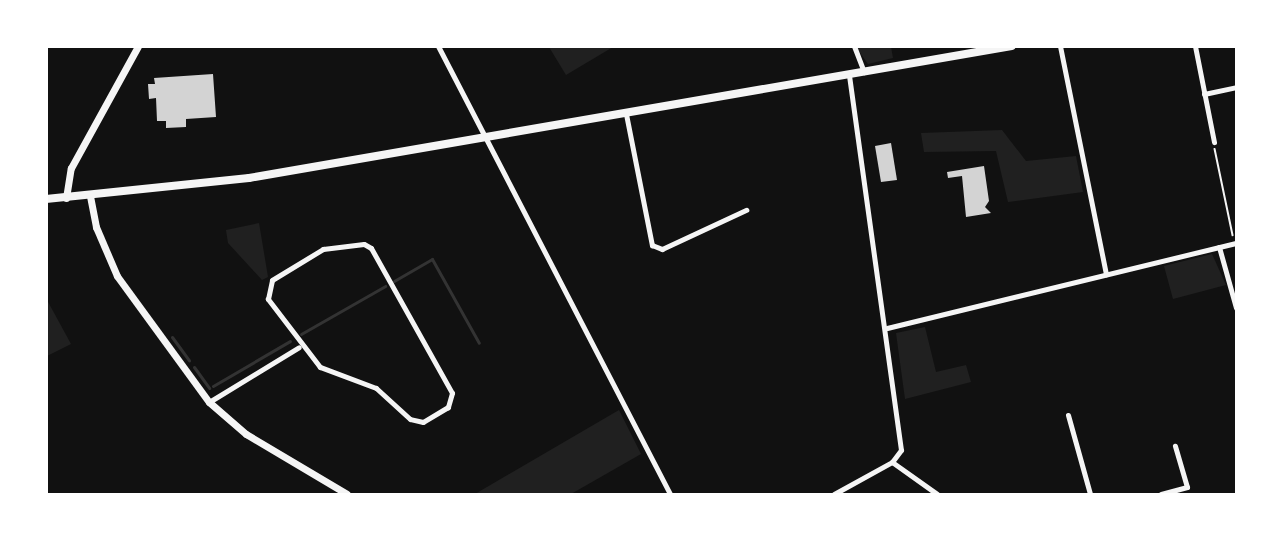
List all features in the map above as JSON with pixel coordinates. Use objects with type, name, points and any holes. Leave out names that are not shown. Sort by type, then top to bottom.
[{"type":"main road","points":[[46,199],[249,178],[1012,46]]},
{"type":"street","points":[[66,198],[71,168],[138,46]]},
{"type":"street","points":[[438,46],[488,138],[502,178],[670,495]]},
{"type":"street","points":[[854,46],[864,72]]},
{"type":"street","points":[[1060,46],[1106,274]]},
{"type":"street","points":[[1195,46],[1214,142]]},
{"type":"street","points":[[834,495],[892,462],[901,450],[902,429],[849,75]]},
{"type":"street","points":[[1204,94],[1236,87]]},
{"type":"street","points":[[626,114],[652,245],[662,249],[746,210]]},
{"type":"street","points":[[90,196],[96,227],[117,276],[209,402],[246,434],[346,495]]},
{"type":"street","points":[[887,328],[1235,243]]},
{"type":"street","points":[[364,244],[377,258],[452,401],[416,422],[376,388],[320,367],[299,347],[268,299],[272,280],[323,249],[364,244]]},
{"type":"street","points":[[1219,247],[1236,308]]},
{"type":"street","points":[[209,402],[299,347]]},
{"type":"street","points":[[1068,415],[1090,495]]},
{"type":"street","points":[[1161,495],[1187,487],[1175,447]]},
{"type":"street","points":[[892,462],[937,495]]},
{"type":"path","points":[[1214,142],[1235,243]]},
{"type":"shaded area","points":[[549,47],[613,47],[566,75]]},
{"type":"shaded area","points":[[856,47],[891,47],[893,58],[868,64]]},
{"type":"shaded area","points":[[1002,130],[1026,161],[1076,156],[1083,192],[1008,202],[996,151],[924,152],[921,133]]},
{"type":"shaded area","points":[[259,223],[268,277],[262,280],[228,243],[226,230]]},
{"type":"shaded area","points":[[1212,254],[1226,285],[1173,299],[1164,266]]},
{"type":"shaded area","points":[[47,300],[71,344],[46,356]]},
{"type":"shaded area","points":[[925,327],[936,372],[966,365],[971,382],[905,399],[896,333]]},
{"type":"shaded area","points":[[619,410],[641,454],[571,494],[475,494]]},
{"type":"building","points":[[213,74],[216,117],[186,119],[186,127],[166,128],[166,121],[157,121],[156,98],[149,99],[148,84],[155,84],[154,78]]},
{"type":"building","points":[[891,143],[897,180],[881,182],[875,146]]},
{"type":"building","points":[[984,166],[989,201],[985,207],[991,213],[966,217],[962,176],[948,178],[947,172]]},
{"type":"waterway","points":[[394,281],[432,259],[479,343]]},
{"type":"waterway","points":[[301,334],[385,286]]},
{"type":"waterway","points":[[172,337],[189,360]]},
{"type":"waterway","points":[[213,386],[290,341]]},
{"type":"waterway","points":[[194,367],[209,388]]}]
